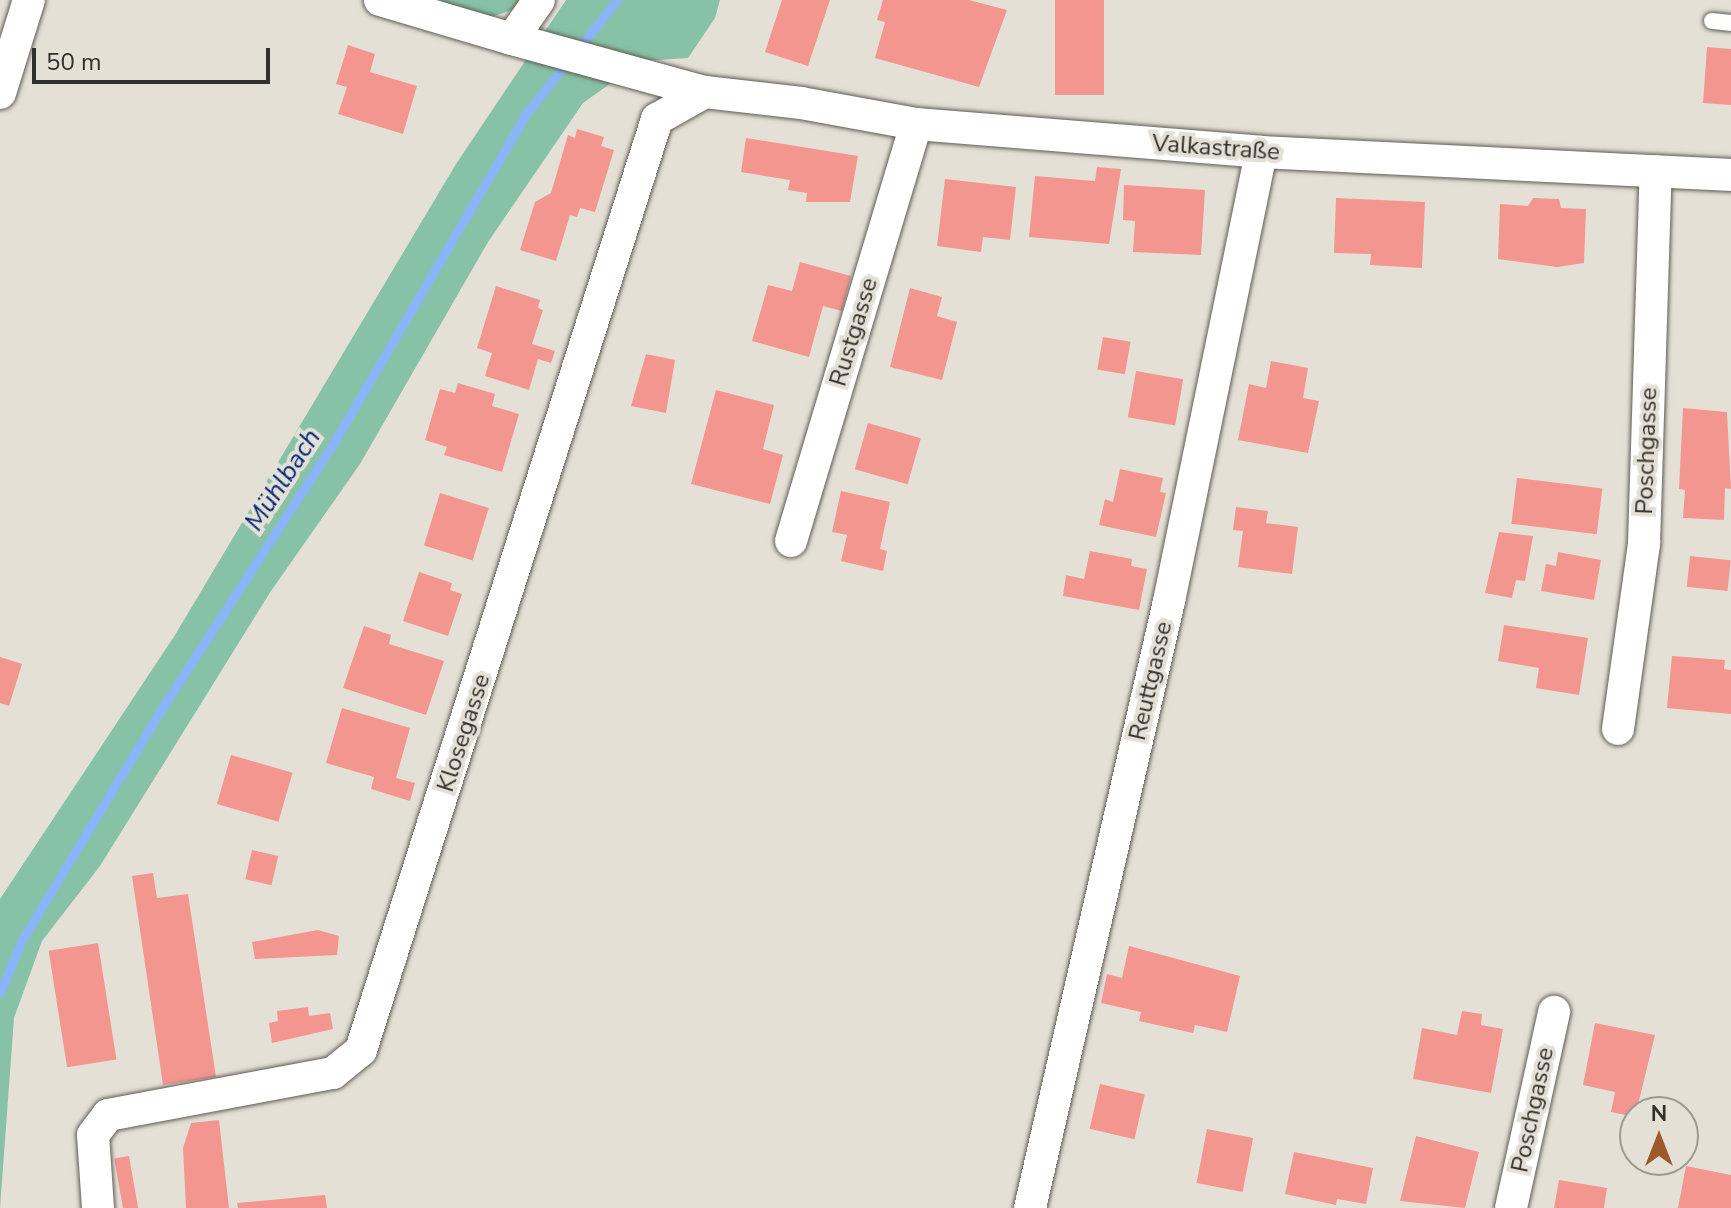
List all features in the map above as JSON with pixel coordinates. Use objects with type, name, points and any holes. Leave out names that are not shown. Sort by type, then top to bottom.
[{"type":"street","points":[[0,93],[29,0]]},
{"type":"street","name":"Valkastraße","points":[[380,0],[705,92],[801,103],[916,124],[1261,152],[1731,175]]},
{"type":"street","points":[[526,43],[539,0]]},
{"type":"street","name":"Klosegasse","points":[[98,1208],[93,1135],[108,1115],[333,1073],[361,1050],[657,119],[705,92]]},
{"type":"street","name":"Rustgasse","points":[[791,541],[916,124]]},
{"type":"street","name":"Reuttgasse","points":[[1030,1208],[1169,601],[1261,152]]},
{"type":"street","name":"Poschgasse","points":[[1618,729],[1644,543],[1656,171]]},
{"type":"street","name":"Poschgasse","points":[[1511,1208],[1554,1012]]},
{"type":"lane","points":[[1712,21],[1731,23]]},
{"type":"green space","points":[[441,0],[525,0],[520,7],[486,19],[439,5]]},
{"type":"green space","points":[[566,0],[720,0],[715,18],[688,58],[642,61],[583,103],[488,242],[360,464],[271,591],[100,866],[42,941],[14,1018],[0,1208],[0,899],[175,635],[456,164]]},
{"type":"building","points":[[782,0],[830,0],[808,66],[765,52]]},
{"type":"building","points":[[883,0],[969,0],[1007,10],[979,87],[875,58],[885,22],[877,20]]},
{"type":"building","points":[[1055,0],[1104,0],[1104,95],[1055,95]]},
{"type":"building","points":[[348,45],[375,54],[370,72],[417,86],[403,134],[338,114],[347,87],[336,84]]},
{"type":"building","points":[[1707,47],[1731,49],[1731,105],[1703,103]]},
{"type":"building","points":[[577,129],[604,137],[601,146],[614,150],[595,212],[580,208],[577,217],[570,215],[556,261],[520,250],[535,202],[551,193],[568,135],[575,138]]},
{"type":"building","points":[[746,138],[858,156],[850,202],[806,202],[807,193],[788,190],[790,180],[741,172]]},
{"type":"building","points":[[1097,167],[1121,169],[1109,244],[1029,237],[1035,176],[1095,181]]},
{"type":"building","points":[[945,179],[1016,187],[1010,240],[983,237],[981,252],[937,246]]},
{"type":"building","points":[[1124,185],[1205,190],[1201,255],[1133,252],[1135,221],[1123,220]]},
{"type":"building","points":[[1336,198],[1425,202],[1422,268],[1370,265],[1371,254],[1334,253]]},
{"type":"building","points":[[1533,198],[1559,199],[1561,208],[1586,209],[1584,263],[1557,267],[1498,259],[1500,204],[1528,206]]},
{"type":"building","points":[[800,262],[851,276],[842,311],[823,306],[809,357],[752,341],[768,285],[792,291]]},
{"type":"building","points":[[496,286],[540,300],[538,308],[543,310],[532,344],[555,351],[551,363],[538,359],[529,390],[485,376],[492,353],[477,348]]},
{"type":"building","points":[[910,288],[942,297],[937,316],[957,322],[942,380],[890,367]]},
{"type":"building","points":[[1103,337],[1131,342],[1125,374],[1097,369]]},
{"type":"building","points":[[646,354],[675,360],[666,413],[631,406]]},
{"type":"building","points":[[1271,361],[1308,368],[1303,398],[1319,401],[1308,453],[1238,440],[1249,384],[1266,388]]},
{"type":"building","points":[[1136,371],[1183,379],[1175,426],[1128,417]]},
{"type":"building","points":[[458,383],[495,394],[492,406],[519,414],[502,472],[444,455],[447,447],[425,440],[440,389],[455,393]]},
{"type":"building","points":[[716,390],[774,405],[763,449],[783,455],[770,504],[691,484]]},
{"type":"building","points":[[1683,408],[1727,412],[1731,489],[1725,488],[1724,520],[1683,518],[1685,490],[1679,489]]},
{"type":"building","points":[[868,423],[921,438],[908,484],[855,469]]},
{"type":"building","points":[[1120,469],[1163,478],[1160,492],[1166,493],[1156,537],[1099,525],[1105,499],[1113,502]]},
{"type":"building","points":[[1517,478],[1602,488],[1597,534],[1511,524]]},
{"type":"building","points":[[841,491],[890,502],[880,549],[887,551],[883,571],[841,561],[847,535],[832,532]]},
{"type":"building","points":[[440,493],[489,508],[473,561],[424,546]]},
{"type":"building","points":[[1236,507],[1268,511],[1266,523],[1298,527],[1292,574],[1238,567],[1243,531],[1233,530]]},
{"type":"building","points":[[1499,532],[1533,536],[1525,581],[1516,580],[1512,598],[1485,593]]},
{"type":"building","points":[[1090,551],[1132,559],[1131,566],[1147,569],[1139,610],[1063,596],[1066,575],[1084,579]]},
{"type":"building","points":[[1558,552],[1601,560],[1594,600],[1541,591],[1546,564],[1556,566]]},
{"type":"building","points":[[1690,556],[1731,560],[1728,591],[1687,587]]},
{"type":"building","points":[[419,572],[452,583],[450,590],[462,594],[448,636],[403,621]]},
{"type":"building","points":[[1504,625],[1588,638],[1579,695],[1536,688],[1539,668],[1498,661]]},
{"type":"building","points":[[364,626],[391,635],[389,644],[444,661],[426,715],[343,688]]},
{"type":"building","points":[[1672,656],[1725,660],[1724,669],[1731,670],[1731,714],[1667,708]]},
{"type":"building","points":[[0,657],[22,664],[9,706],[0,703]]},
{"type":"building","points":[[342,708],[410,728],[396,778],[415,783],[410,801],[371,789],[374,777],[326,763]]},
{"type":"building","points":[[231,755],[293,773],[278,822],[217,804]]},
{"type":"building","points":[[252,850],[278,856],[272,885],[245,879]]},
{"type":"building","points":[[153,873],[157,898],[188,894],[216,1077],[163,1085],[132,876]]},
{"type":"building","points":[[318,930],[339,936],[337,955],[255,959],[252,942]]},
{"type":"building","points":[[98,943],[116,1060],[67,1067],[49,951]]},
{"type":"building","points":[[1129,946],[1240,976],[1227,1032],[1195,1025],[1193,1033],[1139,1021],[1141,1012],[1101,1003],[1107,974],[1122,978]]},
{"type":"building","points":[[308,1007],[309,1016],[330,1013],[333,1029],[272,1043],[269,1023],[278,1021],[277,1011]]},
{"type":"building","points":[[1462,1011],[1482,1014],[1481,1025],[1503,1029],[1491,1093],[1413,1079],[1422,1028],[1457,1035]]},
{"type":"building","points":[[1595,1023],[1655,1035],[1640,1096],[1619,1096],[1619,1114],[1611,1112],[1615,1092],[1583,1085]]},
{"type":"building","points":[[1100,1084],[1145,1094],[1134,1139],[1090,1129]]},
{"type":"building","points":[[219,1120],[229,1208],[186,1208],[183,1148],[191,1123]]},
{"type":"building","points":[[1207,1129],[1253,1138],[1243,1192],[1197,1183]]},
{"type":"building","points":[[1416,1136],[1479,1152],[1465,1208],[1400,1201]]},
{"type":"building","points":[[1294,1152],[1373,1168],[1366,1204],[1337,1199],[1336,1205],[1285,1194]]},
{"type":"building","points":[[129,1156],[138,1208],[123,1208],[114,1159]]},
{"type":"building","points":[[1699,1169],[1731,1175],[1731,1208],[1678,1208],[1684,1176],[1699,1176]]},
{"type":"building","points":[[1559,1180],[1607,1188],[1604,1208],[1554,1208]]},
{"type":"building","points":[[325,1195],[327,1208],[238,1208],[237,1203]]},
{"type":"waterway","name":"Mühlbach","points":[[578,49],[617,0]]},
{"type":"waterway","name":"Mühlbach","points":[[0,992],[22,940],[157,716],[336,439],[525,115],[568,61]]}]
